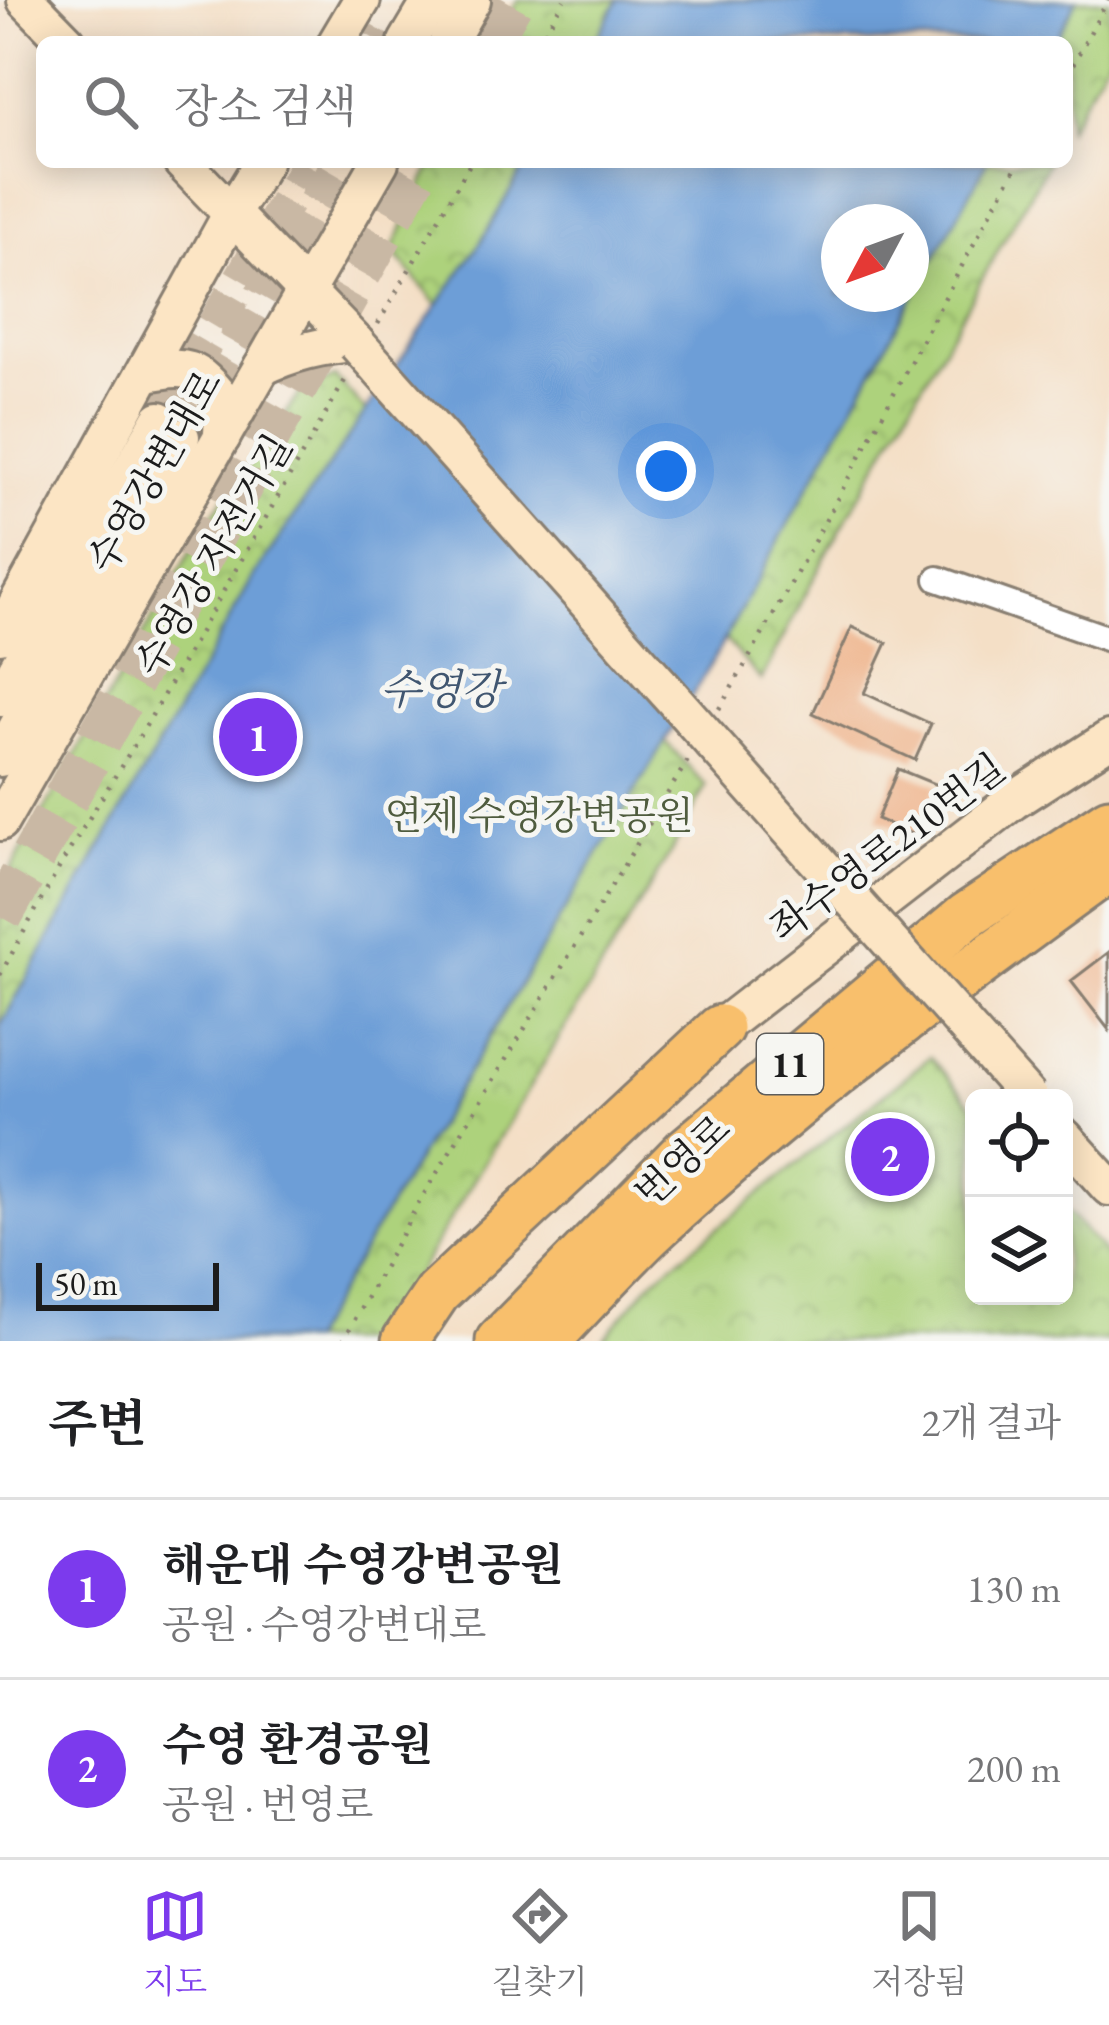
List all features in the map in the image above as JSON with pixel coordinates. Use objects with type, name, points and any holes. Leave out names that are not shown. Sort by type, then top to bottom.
[{"type":"highway","name":"번영로","points":[[499,1341],[685,1151],[966,916],[1109,821]]},
{"type":"highway","name":"번영로","points":[[547,1341],[649,1236],[808,1097],[1109,869]]},
{"type":"highway","points":[[405,1341],[437,1294],[720,1028]]},
{"type":"main road","points":[[26,0],[61,36]]},
{"type":"main road","points":[[343,36],[362,0]]},
{"type":"main road","points":[[396,36],[404,0]]},
{"type":"main road","points":[[398,36],[432,0]]},
{"type":"main road","points":[[451,36],[472,0]]},
{"type":"main road","points":[[188,168],[306,291],[1021,1089]]},
{"type":"main road","name":"수영강변대로","points":[[0,635],[259,168]]},
{"type":"main road","name":"수영강변대로","points":[[0,822],[377,168]]},
{"type":"main road","points":[[262,368],[288,354],[330,344],[358,352]]},
{"type":"main road","points":[[144,374],[176,366],[205,378],[223,400],[221,437]]},
{"type":"main road","points":[[0,698],[171,429],[0,758]]},
{"type":"main road","name":"좌수영로210번길","points":[[720,1028],[1013,801],[1109,739]]},
{"type":"main road","points":[[1073,1147],[1109,1187]]},
{"type":"street","points":[[938,579],[1109,639]]},
{"type":"path","points":[[543,36],[564,0]]},
{"type":"path","points":[[1073,64],[1108,0]]},
{"type":"path","name":"수영강 자전거길","points":[[0,975],[467,168]]},
{"type":"green space","points":[[518,0],[1109,0],[1109,55],[1073,118],[1073,36],[497,36]]},
{"type":"green space","points":[[430,168],[1045,168],[825,557],[761,680],[392,251]]},
{"type":"green space","name":"수영강","points":[[335,377],[706,786],[377,1341],[0,1341],[0,889],[207,522],[300,393]]},
{"type":"green space","points":[[930,1057],[965,1097],[965,1305],[1073,1305],[1073,1218],[1109,1258],[1109,1341],[601,1341],[653,1280]]},
{"type":"water","points":[[618,0],[1077,0],[1057,36],[598,36]]},
{"type":"water","name":"수영강","points":[[524,168],[984,168],[929,268],[929,204],[821,204],[821,312],[905,312],[715,657],[309,1341],[0,1341],[0,1026],[255,574],[480,243]]},
{"type":"building","points":[[852,627],[887,643],[864,693],[931,724],[915,760],[813,713]]},
{"type":"building","points":[[898,769],[937,785],[916,836],[877,819]]},
{"type":"building","points":[[1109,952],[1109,1030],[1071,981]]},
{"type":"tunnel","points":[[491,36],[512,0]]},
{"type":"tunnel","points":[[160,420],[306,168]]},
{"type":"tunnel","points":[[181,437],[336,168]]},
{"type":"tunnel","points":[[0,916],[418,168]]},
{"type":"place","name":"해운대 수영강변공원","points":[[258,737]]},
{"type":"place","name":"수영 환경공원","points":[[890,1157]]},
{"type":"park label","name":"연제 수영강변공원","points":[[539,815]]}]
